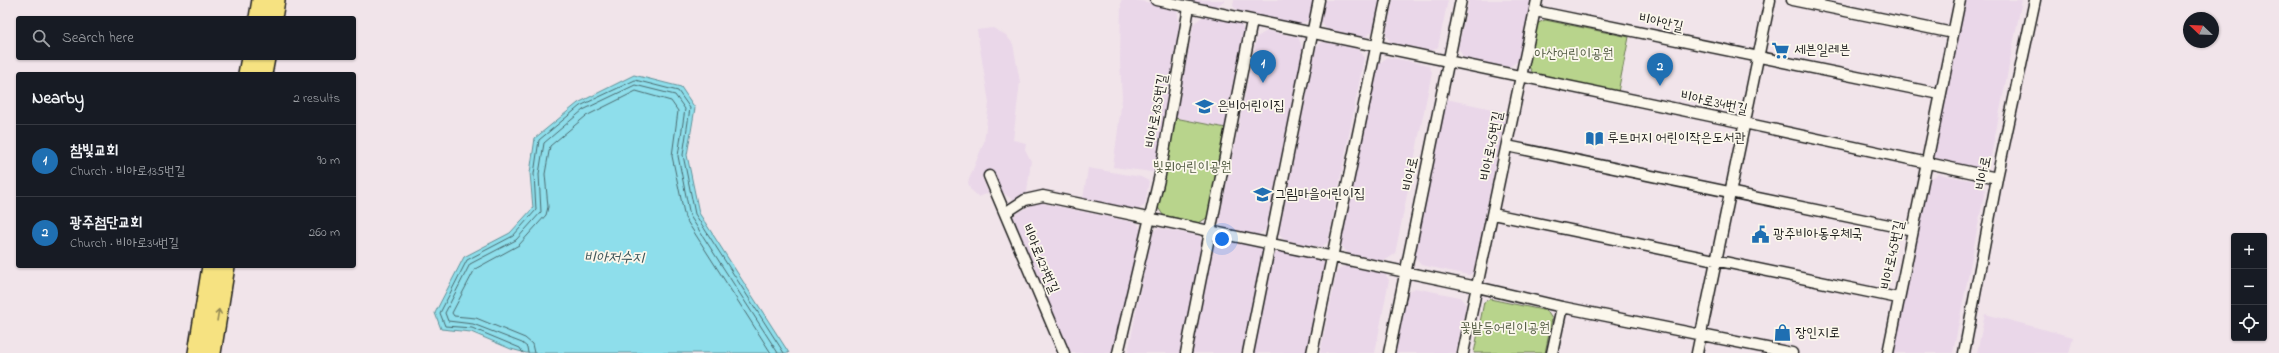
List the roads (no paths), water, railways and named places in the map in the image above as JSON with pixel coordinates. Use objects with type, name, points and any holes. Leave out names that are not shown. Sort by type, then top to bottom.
[{"type":"highway","points":[[258,16],[261,0]]},
{"type":"highway","points":[[273,16],[276,0]]},
{"type":"highway","points":[[247,72],[250,60]]},
{"type":"highway","points":[[263,72],[266,60]]},
{"type":"highway","points":[[197,353],[211,268]]},
{"type":"highway","points":[[212,353],[226,268]]},
{"type":"street","name":"비아로34번길","points":[[1156,0],[1252,21],[1376,45],[1449,62],[1744,123],[1997,178]]},
{"type":"street","points":[[1248,353],[1319,0]]},
{"type":"street","points":[[1312,353],[1331,256],[1386,0]]},
{"type":"street","name":"비아로","points":[[1389,353],[1404,272],[1461,0]]},
{"type":"street","points":[[1535,11],[1537,0]]},
{"type":"street","points":[[1696,353],[1770,0]]},
{"type":"street","points":[[1792,0],[1953,33]]},
{"type":"street","points":[[1926,162],[1960,0]]},
{"type":"street","name":"비아로","points":[[1964,353],[1997,178],[2035,0]]},
{"type":"street","name":"비아로135번길","points":[[1149,220],[1160,175],[1189,7]]},
{"type":"street","name":"비아안길","points":[[1535,11],[1757,58],[1940,94]]},
{"type":"street","name":"비아로45번길","points":[[1464,353],[1535,11]]},
{"type":"street","points":[[1186,353],[1252,21]]},
{"type":"street","points":[[1506,146],[1913,230]]},
{"type":"street","name":"비아로45번길","points":[[1888,353],[1926,162]]},
{"type":"street","name":"비아로127번길","points":[[989,176],[1064,353]]},
{"type":"street","points":[[1005,213],[1025,200],[1043,196],[1149,220],[1271,243],[1477,287],[1562,307],[1792,353]]},
{"type":"street","points":[[1493,214],[1898,298]]},
{"type":"street","points":[[1118,353],[1149,220]]},
{"type":"street","points":[[1552,353],[1562,307]]},
{"type":"water","name":"비아저수지","points":[[634,75],[681,87],[695,108],[687,155],[699,213],[789,353],[526,353],[511,349],[471,332],[441,329],[435,313],[464,257],[510,233],[533,208],[530,173],[535,138],[578,103]]},
{"type":"place","name":"세븐일레븐","points":[[1781,50]]},
{"type":"place","name":"참빛교회","points":[[1263,83]]},
{"type":"place","name":"광주첨단교회","points":[[1660,86]]},
{"type":"place","name":"은비어린이집","points":[[1204,106]]},
{"type":"place","name":"루트머지 어린이작은도서관","points":[[1594,138]]},
{"type":"place","name":"그림마을어린이집","points":[[1262,194]]},
{"type":"place","name":"광주비아동우체국","points":[[1760,234]]},
{"type":"place","name":"장인지로","points":[[1782,333]]},
{"type":"park label","name":"아산어린이공원","points":[[1574,54]]},
{"type":"park label","name":"빛뫼어린이공원","points":[[1192,167]]},
{"type":"park label","name":"꽃밭등어린이공원","points":[[1505,328]]}]
